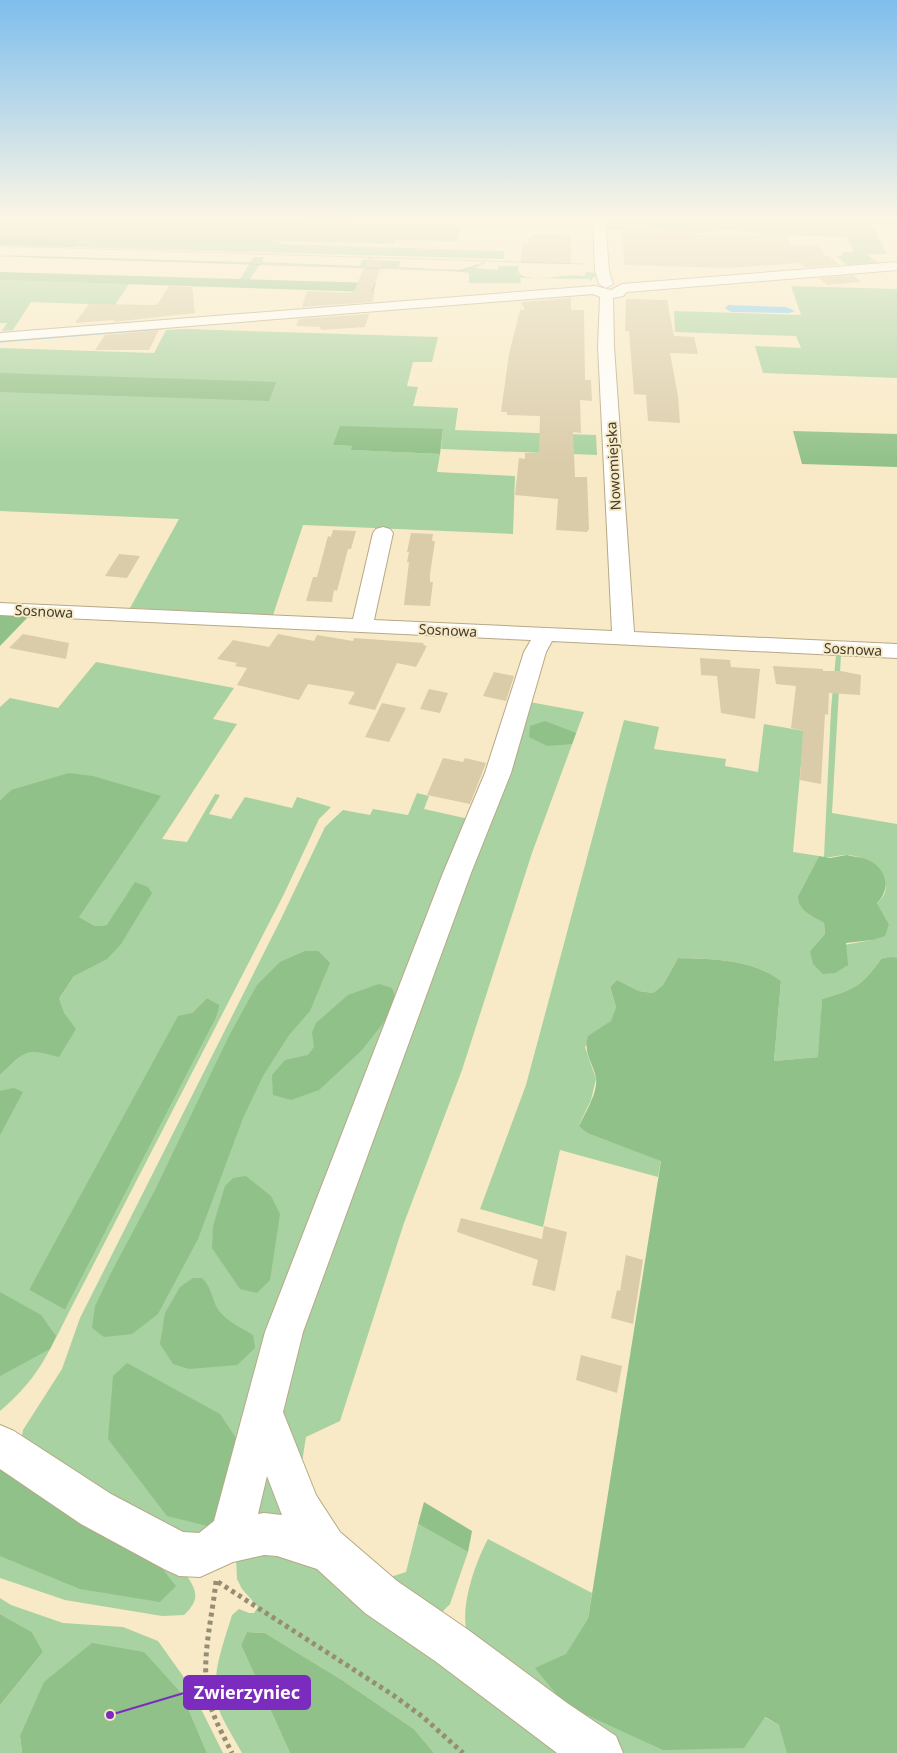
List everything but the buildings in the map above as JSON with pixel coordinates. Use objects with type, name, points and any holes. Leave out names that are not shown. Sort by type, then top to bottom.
[{"type":"street","points":[[0,337],[458,301]]},
{"type":"street","name":"Nowomiejska","points":[[606,301],[604,319],[623,638]]},
{"type":"street","points":[[362,626],[383,533]]},
{"type":"street","name":"Sosnowa","points":[[0,609],[897,651]]},
{"type":"street","points":[[218,1557],[234,1525],[260,1417],[287,1323],[457,873],[498,772],[536,652],[545,635]]},
{"type":"street","points":[[260,1417],[266,1423],[271,1434],[301,1510],[325,1547],[381,1597],[451,1645],[550,1720],[600,1753]]},
{"type":"street","points":[[0,1445],[96,1509],[179,1554],[218,1557],[264,1534],[277,1535],[320,1548],[325,1547]]},
{"type":"path","points":[[218,1557],[206,1671],[208,1695],[214,1716],[232,1753]]},
{"type":"path","points":[[218,1557],[257,1609],[375,1683],[419,1714],[463,1753]]},
{"type":"green space","points":[[0,301],[118,301],[115,305],[31,302],[13,330],[2,331],[7,323],[0,323]]},
{"type":"green space","points":[[796,301],[897,301],[897,378],[763,373],[755,346],[801,348],[796,336],[675,332],[674,311],[801,315]]},
{"type":"green space","points":[[186,329],[438,337],[432,362],[413,362],[407,386],[418,387],[413,406],[458,408],[455,430],[596,435],[597,455],[441,449],[443,430],[334,445],[352,446],[352,450],[440,454],[437,472],[515,476],[513,534],[303,525],[273,615],[130,608],[179,519],[0,511],[0,348],[154,353],[166,330]]},
{"type":"green space","points":[[0,373],[276,382],[269,401],[0,392]]},
{"type":"green space","points":[[340,426],[443,429],[440,454],[351,450],[352,446],[333,445]]},
{"type":"green space","points":[[793,431],[897,434],[897,467],[802,464]]},
{"type":"green space","points":[[0,615],[28,617],[0,646]]},
{"type":"green space","points":[[836,655],[841,655],[832,813],[897,824],[897,958],[881,959],[868,976],[856,986],[822,999],[819,1057],[774,1061],[781,981],[770,974],[745,964],[678,958],[663,985],[653,993],[639,991],[617,980],[610,987],[616,1007],[611,1022],[585,1047],[596,1079],[591,1100],[579,1125],[587,1133],[661,1160],[658,1177],[560,1150],[543,1227],[480,1209],[526,1085],[624,720],[659,727],[654,749],[726,759],[725,766],[758,772],[764,724],[804,731],[793,852],[819,856],[798,896],[798,901],[806,912],[824,923],[825,934],[810,951],[872,940],[889,924],[877,903],[884,895],[885,889],[884,879],[879,869],[865,859],[853,856],[824,857],[831,710]]},
{"type":"green space","points":[[96,662],[234,688],[213,719],[237,724],[162,839],[187,842],[215,794],[220,795],[209,814],[231,819],[245,797],[292,808],[297,797],[331,807],[319,819],[284,894],[48,1354],[33,1377],[13,1400],[0,1411],[0,1075],[25,1052],[107,925],[95,926],[79,917],[11,790],[0,800],[0,707],[10,698],[58,708]],"holes":[[[207,998],[220,1005],[216,1018],[65,1310],[29,1290],[192,1013]]]},
{"type":"green space","points":[[524,701],[584,712],[532,853],[462,1070],[404,1223],[340,1421],[306,1437],[298,1488],[284,1449],[280,1380]]},
{"type":"green space","points":[[545,721],[576,733],[572,744],[547,746],[529,737],[530,726]]},
{"type":"green space","points":[[69,773],[93,776],[161,796],[79,917],[95,926],[107,925],[135,882],[148,887],[152,893],[121,944],[107,959],[74,976],[59,999],[64,1013],[76,1029],[59,1057],[39,1052],[26,1053],[0,1075],[0,800],[11,790]]},
{"type":"green space","points":[[417,793],[429,796],[424,809],[469,819],[218,1530],[187,1540],[21,1441],[23,1430],[62,1369],[80,1318],[280,921],[325,827],[343,810],[370,815],[373,809],[408,815]]},
{"type":"green space","points":[[847,855],[868,860],[880,870],[885,880],[885,886],[884,892],[877,903],[889,924],[885,936],[872,940],[846,943],[848,965],[835,973],[823,974],[813,964],[810,951],[825,934],[824,923],[800,906],[798,896],[819,856],[830,858]]},
{"type":"green space","points":[[305,951],[318,951],[330,963],[310,1011],[289,1035],[263,1076],[243,1118],[198,1239],[158,1314],[132,1334],[104,1337],[92,1328],[95,1306],[155,1190],[229,1036],[257,985],[280,962]]},
{"type":"green space","points":[[678,958],[718,960],[758,968],[781,981],[774,1061],[818,1057],[822,999],[856,986],[868,976],[881,959],[897,958],[897,1753],[787,1753],[779,1725],[765,1717],[744,1748],[663,1750],[565,1705],[535,1668],[566,1654],[588,1619],[661,1161],[587,1133],[579,1126],[590,1103],[596,1084],[595,1072],[587,1048],[588,1036],[611,1021],[616,1007],[610,987],[617,980],[639,991],[653,993],[663,985]]},
{"type":"green space","points":[[379,984],[392,988],[396,999],[391,1013],[362,1050],[319,1090],[291,1100],[273,1095],[272,1075],[285,1060],[308,1055],[314,1047],[312,1033],[316,1023],[348,995]]},
{"type":"green space","points":[[207,998],[220,1005],[216,1018],[65,1310],[29,1290],[178,1016],[192,1013]]},
{"type":"green space","points":[[14,1088],[23,1092],[0,1135],[0,1091]]},
{"type":"green space","points":[[246,1176],[271,1196],[280,1214],[270,1280],[257,1293],[240,1289],[212,1248],[213,1226],[225,1186],[233,1178]]},
{"type":"green space","points":[[193,1278],[202,1278],[209,1288],[219,1311],[232,1323],[253,1335],[255,1348],[237,1365],[189,1369],[173,1364],[160,1344],[165,1313],[180,1287]]},
{"type":"green space","points":[[0,1292],[41,1315],[56,1336],[50,1349],[0,1376]]},
{"type":"green space","points":[[127,1363],[220,1414],[238,1441],[227,1496],[212,1527],[167,1516],[108,1439],[113,1376]]},
{"type":"green space","points":[[0,1457],[183,1570],[195,1593],[190,1609],[184,1615],[162,1616],[65,1600],[0,1578]]},
{"type":"green space","points":[[258,1460],[299,1522],[250,1512]]},
{"type":"green space","points":[[0,1466],[156,1561],[176,1586],[160,1602],[80,1589],[0,1556]]},
{"type":"green space","points":[[424,1502],[472,1531],[468,1552],[418,1524]]},
{"type":"green space","points":[[418,1524],[468,1552],[450,1604],[443,1611],[430,1612],[378,1581],[406,1572]]},
{"type":"green space","points":[[488,1539],[592,1593],[588,1619],[829,1753],[621,1753],[467,1633],[465,1622],[467,1598],[478,1560]]},
{"type":"green space","points":[[299,1548],[582,1753],[434,1753],[414,1729],[342,1680],[265,1633],[247,1632],[241,1645],[290,1753],[242,1753],[221,1715],[216,1690],[218,1664],[232,1615],[239,1609],[254,1613],[258,1607],[242,1589],[237,1579],[236,1558]]},
{"type":"green space","points":[[0,1598],[11,1605],[63,1623],[123,1627],[158,1641],[188,1683],[223,1753],[207,1753],[182,1694],[20,1736],[22,1753],[0,1753],[0,1705],[43,1652],[32,1632],[0,1614]]},
{"type":"green space","points":[[0,1614],[32,1632],[43,1652],[0,1705]]},
{"type":"green space","points":[[247,1632],[265,1633],[342,1680],[414,1729],[434,1753],[290,1753],[241,1645]]},
{"type":"green space","points":[[92,1643],[144,1652],[182,1694],[207,1753],[22,1753],[20,1736],[44,1682]]},
{"type":"water","points":[[728,305],[786,307],[795,311],[789,313],[731,312],[725,308]]},
{"type":"waterway","points":[[0,341],[162,328]]},
{"type":"place","name":"Zwierzyniec","points":[[110,1715]]}]
